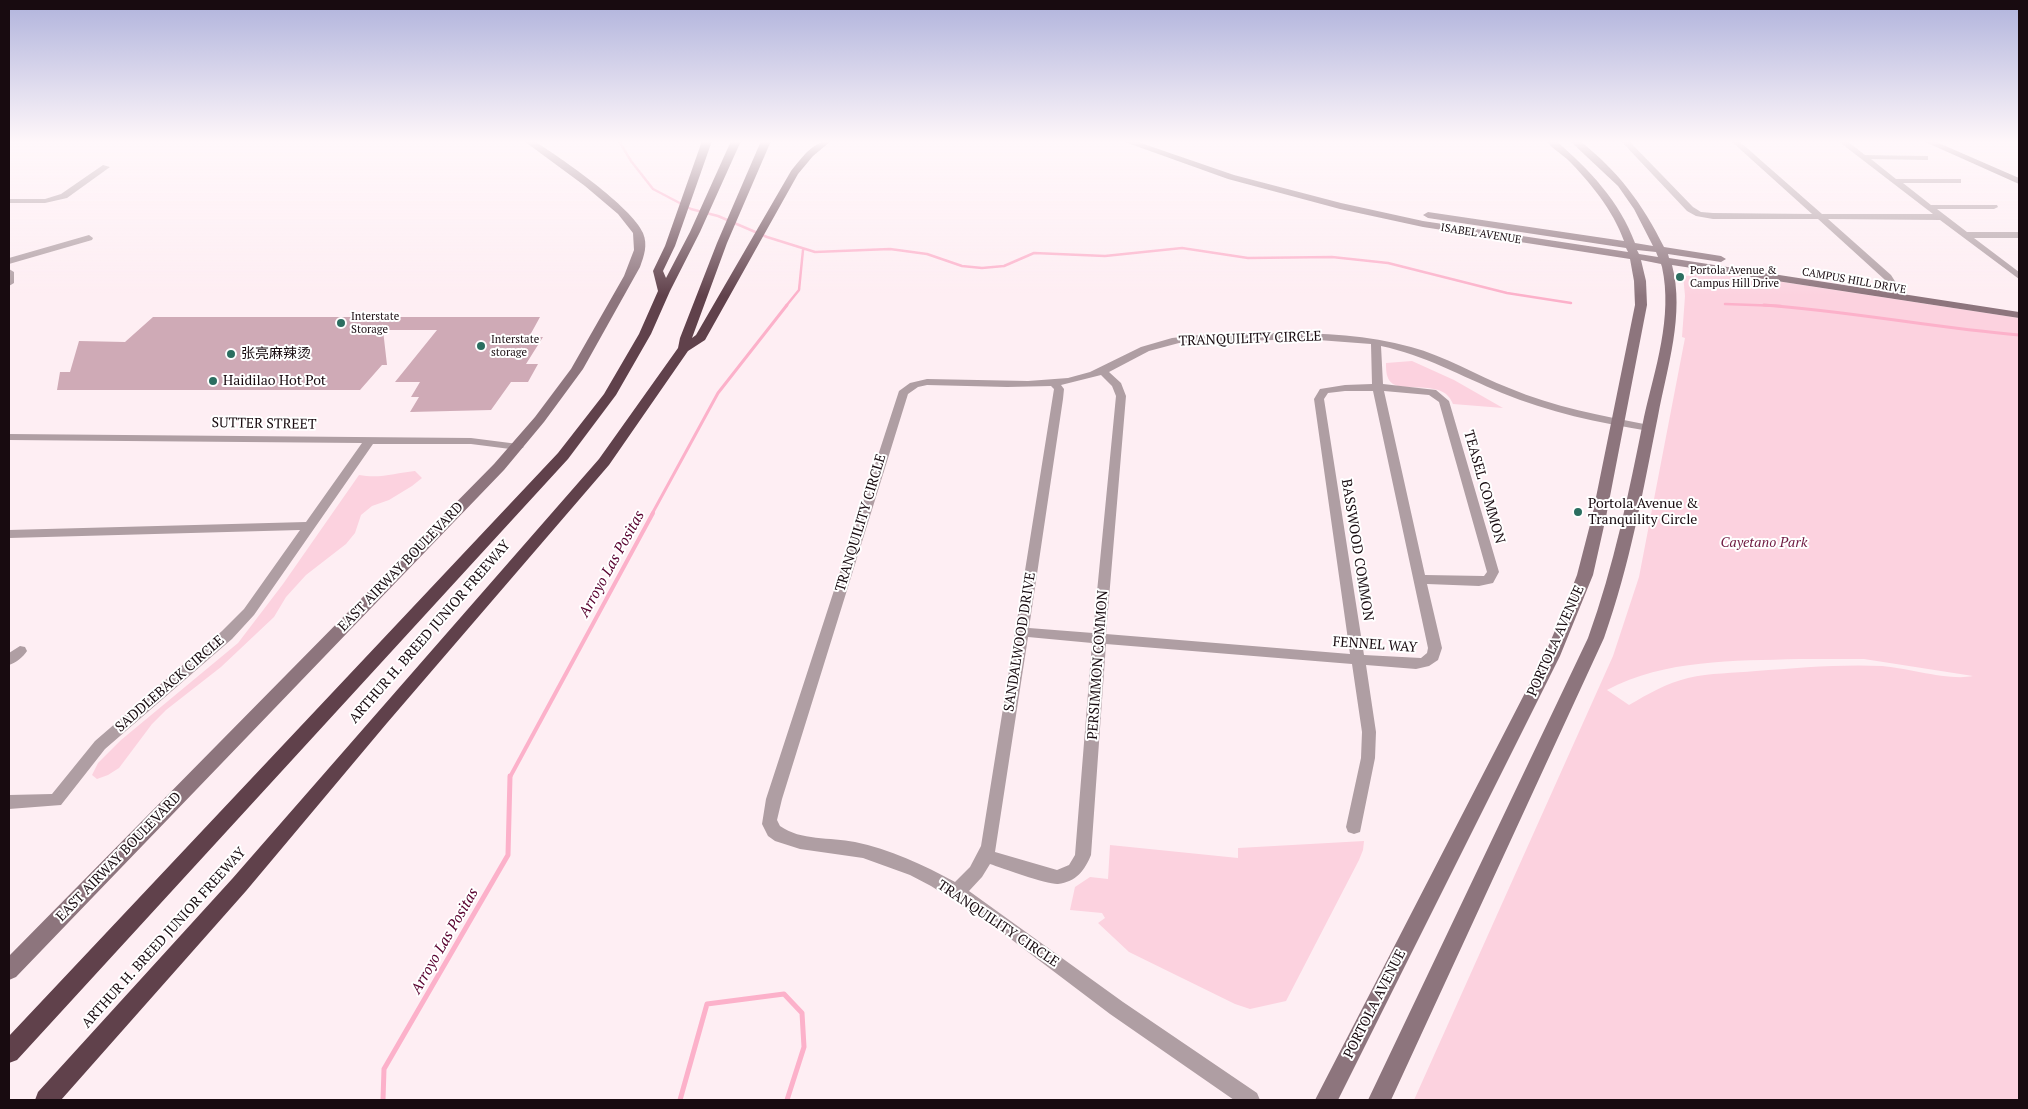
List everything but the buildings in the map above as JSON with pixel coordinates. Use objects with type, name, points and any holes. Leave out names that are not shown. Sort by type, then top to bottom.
[{"type":"highway","points":[[664,291],[658,271],[670,246],[688,193]]},
{"type":"highway","name":"ARTHUR H. BREED JUNIOR FREEWAY","points":[[9,1052],[563,456],[610,395],[645,334],[664,291],[714,193]]},
{"type":"highway","name":"ARTHUR H. BREED JUNIOR FREEWAY","points":[[46,1100],[239,885],[381,718],[604,462],[684,348],[686,338],[722,243],[743,193]]},
{"type":"highway","points":[[684,348],[701,338],[784,193]]},
{"type":"main road","name":"EAST AIRWAY BOULEVARD","points":[[9,970],[518,446],[547,410],[578,367],[636,262],[640,242],[638,233],[628,217],[596,193]]},
{"type":"main road","name":"ISABEL AVENUE","points":[[1293,193],[1349,208],[1423,224],[1632,250]]},
{"type":"main road","name":"ISABEL AVENUE","points":[[1326,193],[1447,218],[1632,250]]},
{"type":"main road","name":"PORTOLA AVENUE","points":[[1326,1100],[1558,642],[1584,575],[1599,518],[1641,305],[1642,284],[1632,250],[1607,198],[1602,193]]},
{"type":"main road","points":[[1379,1100],[1596,638],[1609,603],[1624,549],[1662,362],[1671,305],[1665,260],[1635,200],[1628,193]]},
{"type":"main road","name":"CAMPUS HILL DRIVE","points":[[1632,250],[1660,249],[2019,315]]},
{"type":"main road","name":"CAMPUS HILL DRIVE","points":[[1632,250],[1665,260],[2019,308]]},
{"type":"street","points":[[9,201],[55,199],[70,193]]},
{"type":"street","points":[[1674,193],[1690,209],[1699,214],[1713,216],[1942,217]]},
{"type":"street","points":[[1793,193],[1888,277],[1898,292]]},
{"type":"street","points":[[1910,193],[2019,276]]},
{"type":"street","points":[[1929,207],[1994,207]]},
{"type":"street","points":[[1966,235],[2019,235]]},
{"type":"street","points":[[9,260],[89,238]]},
{"type":"street","points":[[9,272],[9,283]]},
{"type":"street","name":"TRANQUILITY CIRCLE","points":[[1250,1100],[1073,976],[1014,931],[955,892],[917,871],[876,855],[834,845],[782,837],[773,830],[769,820],[903,393],[912,386],[926,382],[1054,382],[1084,378],[1103,372],[1151,347],[1190,338],[1322,336],[1376,342],[1428,356],[1491,384],[1541,403],[1648,432]]},
{"type":"street","name":"FENNEL WAY","points":[[1021,632],[1417,664],[1425,663],[1433,657],[1435,648],[1378,388],[1376,342]]},
{"type":"street","name":"PERSIMMON COMMON","points":[[986,856],[1057,877],[1070,873],[1080,863],[1083,855],[1099,638],[1121,396],[1117,385],[1103,372]]},
{"type":"street","name":"SANDALWOOD DRIVE","points":[[955,892],[974,876],[986,856],[1058,399],[1059,389],[1054,382]]},
{"type":"street","name":"TEASEL COMMON","points":[[1378,388],[1428,391],[1443,399],[1493,572],[1488,580],[1479,582],[1420,578]]},
{"type":"street","name":"BASSWOOD COMMON","points":[[1354,828],[1369,746],[1319,397],[1322,393],[1332,389],[1378,388]]},
{"type":"street","name":"SUTTER STREET","points":[[9,437],[471,441],[518,446]]},
{"type":"street","name":"SADDLEBACK CIRCLE","points":[[9,802],[56,800],[100,746],[227,635],[248,612],[370,440]]},
{"type":"street","points":[[9,534],[308,526]]},
{"type":"street","points":[[9,660],[20,650]]},
{"type":"green space","name":"Cayetano Park","points":[[1691,268],[2019,318],[2019,1100],[1414,1100],[1613,656],[1639,577],[1685,338],[1682,337],[1685,296],[1683,275],[1688,276],[1693,272]],"holes":[[[1864,659],[1973,676],[1952,677],[1882,666],[1819,667],[1722,673],[1680,680],[1658,689],[1629,705],[1607,690],[1653,672],[1700,664],[1749,660]]]},
{"type":"green space","points":[[1412,361],[1454,380],[1503,408],[1453,404],[1448,395],[1440,391],[1393,384],[1387,376],[1386,363]]},
{"type":"green space","points":[[415,471],[422,478],[389,500],[372,506],[361,515],[355,533],[346,544],[306,575],[286,597],[274,617],[221,667],[166,710],[152,724],[119,768],[97,779],[92,775],[98,763],[121,740],[238,643],[283,584],[359,475],[381,476]]},
{"type":"green space","points":[[1364,841],[1359,860],[1286,1001],[1250,1009],[1235,1004],[1129,952],[1098,923],[1105,918],[1102,913],[1070,910],[1075,887],[1090,877],[1108,879],[1110,845],[1238,858],[1238,848]]},
{"type":"waterway","points":[[660,193],[691,209],[718,216],[767,237],[815,252],[890,249],[927,254],[962,266],[982,268],[1004,266],[1034,253],[1105,256],[1182,248],[1248,258],[1332,257],[1388,263],[1507,293],[1571,303]]},
{"type":"waterway","name":"Arroyo Las Positas","points":[[786,306],[799,290],[803,250]]},
{"type":"waterway","points":[[1725,304],[1771,306]]},
{"type":"waterway","name":"Arroyo Las Positas","points":[[652,514],[718,393],[787,305]]},
{"type":"waterway","points":[[1764,305],[1771,306]]},
{"type":"waterway","points":[[1771,306],[1781,306]]},
{"type":"waterway","points":[[1771,306],[2019,335]]},
{"type":"waterway","name":"Arroyo Las Positas","points":[[510,777],[653,513]]},
{"type":"waterway","name":"Arroyo Las Positas","points":[[383,1100],[384,1069],[508,855],[510,776]]},
{"type":"waterway","name":"Arroyo Las Positas","points":[[680,1100],[707,1004],[784,994],[802,1013],[804,1047],[787,1100]]},
{"type":"place","name":"Portola Avenue & Campus Hill Drive","points":[[1680,277]]},
{"type":"place","name":"Interstate Storage","points":[[341,323]]},
{"type":"place","name":"Interstate storage","points":[[481,346]]},
{"type":"place","name":"张亮麻辣烫","points":[[231,354]]},
{"type":"place","name":"Haidilao Hot Pot","points":[[213,381]]},
{"type":"place","name":"Portola Avenue & Tranquility Circle","points":[[1578,512]]}]
